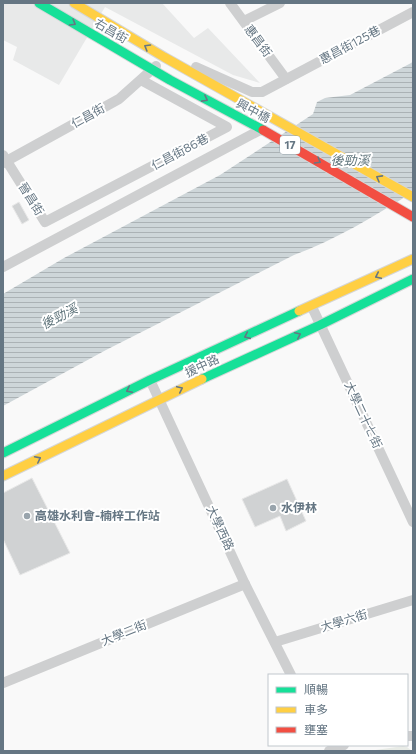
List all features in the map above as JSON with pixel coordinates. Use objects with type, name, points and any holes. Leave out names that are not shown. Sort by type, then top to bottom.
[{"type":"street","name":"右昌街","points":[[39,3],[170,80]]},
{"type":"street","name":"右昌街","points":[[74,3],[181,67]]},
{"type":"street","name":"惠昌街","points":[[230,3],[286,79]]},
{"type":"street","points":[[244,21],[280,3]]},
{"type":"street","name":"惠昌街125巷","points":[[164,57],[177,58],[252,92],[262,92],[413,12]]},
{"type":"street","name":"仁昌街","points":[[4,160],[119,99],[142,80],[164,57]]},
{"type":"street","name":"興中橋","points":[[181,67],[413,197]]},
{"type":"street","name":"仁昌街86巷","points":[[45,222],[227,127],[142,80]]},
{"type":"street","name":"興中橋","points":[[170,80],[262,129],[410,215]]},
{"type":"street","points":[[3,267],[262,129]]},
{"type":"street","name":"晉昌街","points":[[4,160],[45,222]]},
{"type":"street","name":"援中路","points":[[3,453],[150,380],[312,307],[413,259]]},
{"type":"street","name":"援中路","points":[[3,476],[160,398],[413,279]]},
{"type":"street","name":"大學二十七街","points":[[312,307],[411,512],[413,522]]},
{"type":"street","name":"大學西路","points":[[150,380],[160,398],[245,584],[291,674]]},
{"type":"street","name":"大學二街","points":[[3,683],[245,584]]},
{"type":"street","name":"大學六街","points":[[275,642],[413,600]]},
{"type":"street","points":[[329,751],[342,746]]},
{"type":"shaded area","points":[[3,3],[162,3],[194,38],[208,28],[260,83],[233,75],[105,7],[59,85],[13,60],[17,47],[3,40]]},
{"type":"shaded area","points":[[403,746],[412,751],[369,751]]},
{"type":"water","name":"後勁溪","points":[[413,62],[413,192],[340,235],[294,255],[106,350],[3,406],[3,294],[64,258],[220,175],[313,114],[317,102],[325,98],[350,95]]},
{"type":"building","points":[[19,202],[29,220],[22,224],[12,206]]},
{"type":"building","name":"高雄水利會-楠梓工作站","points":[[32,478],[70,553],[20,575],[3,539],[3,493]]},
{"type":"building","name":"水伊林","points":[[287,479],[306,521],[286,531],[280,516],[255,527],[242,499]]},
{"type":"traffic: fast","points":[[39,3],[170,80],[263,130]]},
{"type":"traffic: fast","points":[[202,379],[320,325],[413,279]]},
{"type":"traffic: fast","points":[[3,453],[150,380],[299,311]]},
{"type":"traffic: slow","points":[[74,3],[164,57],[413,197]]},
{"type":"traffic: slow","points":[[299,311],[413,259]]},
{"type":"traffic: slow","points":[[3,476],[202,379]]},
{"type":"traffic: jam","points":[[263,130],[413,217]]},
{"type":"place","name":"水伊林","points":[[273,508]]},
{"type":"place","name":"高雄水利會-楠梓工作站","points":[[27,516]]}]
